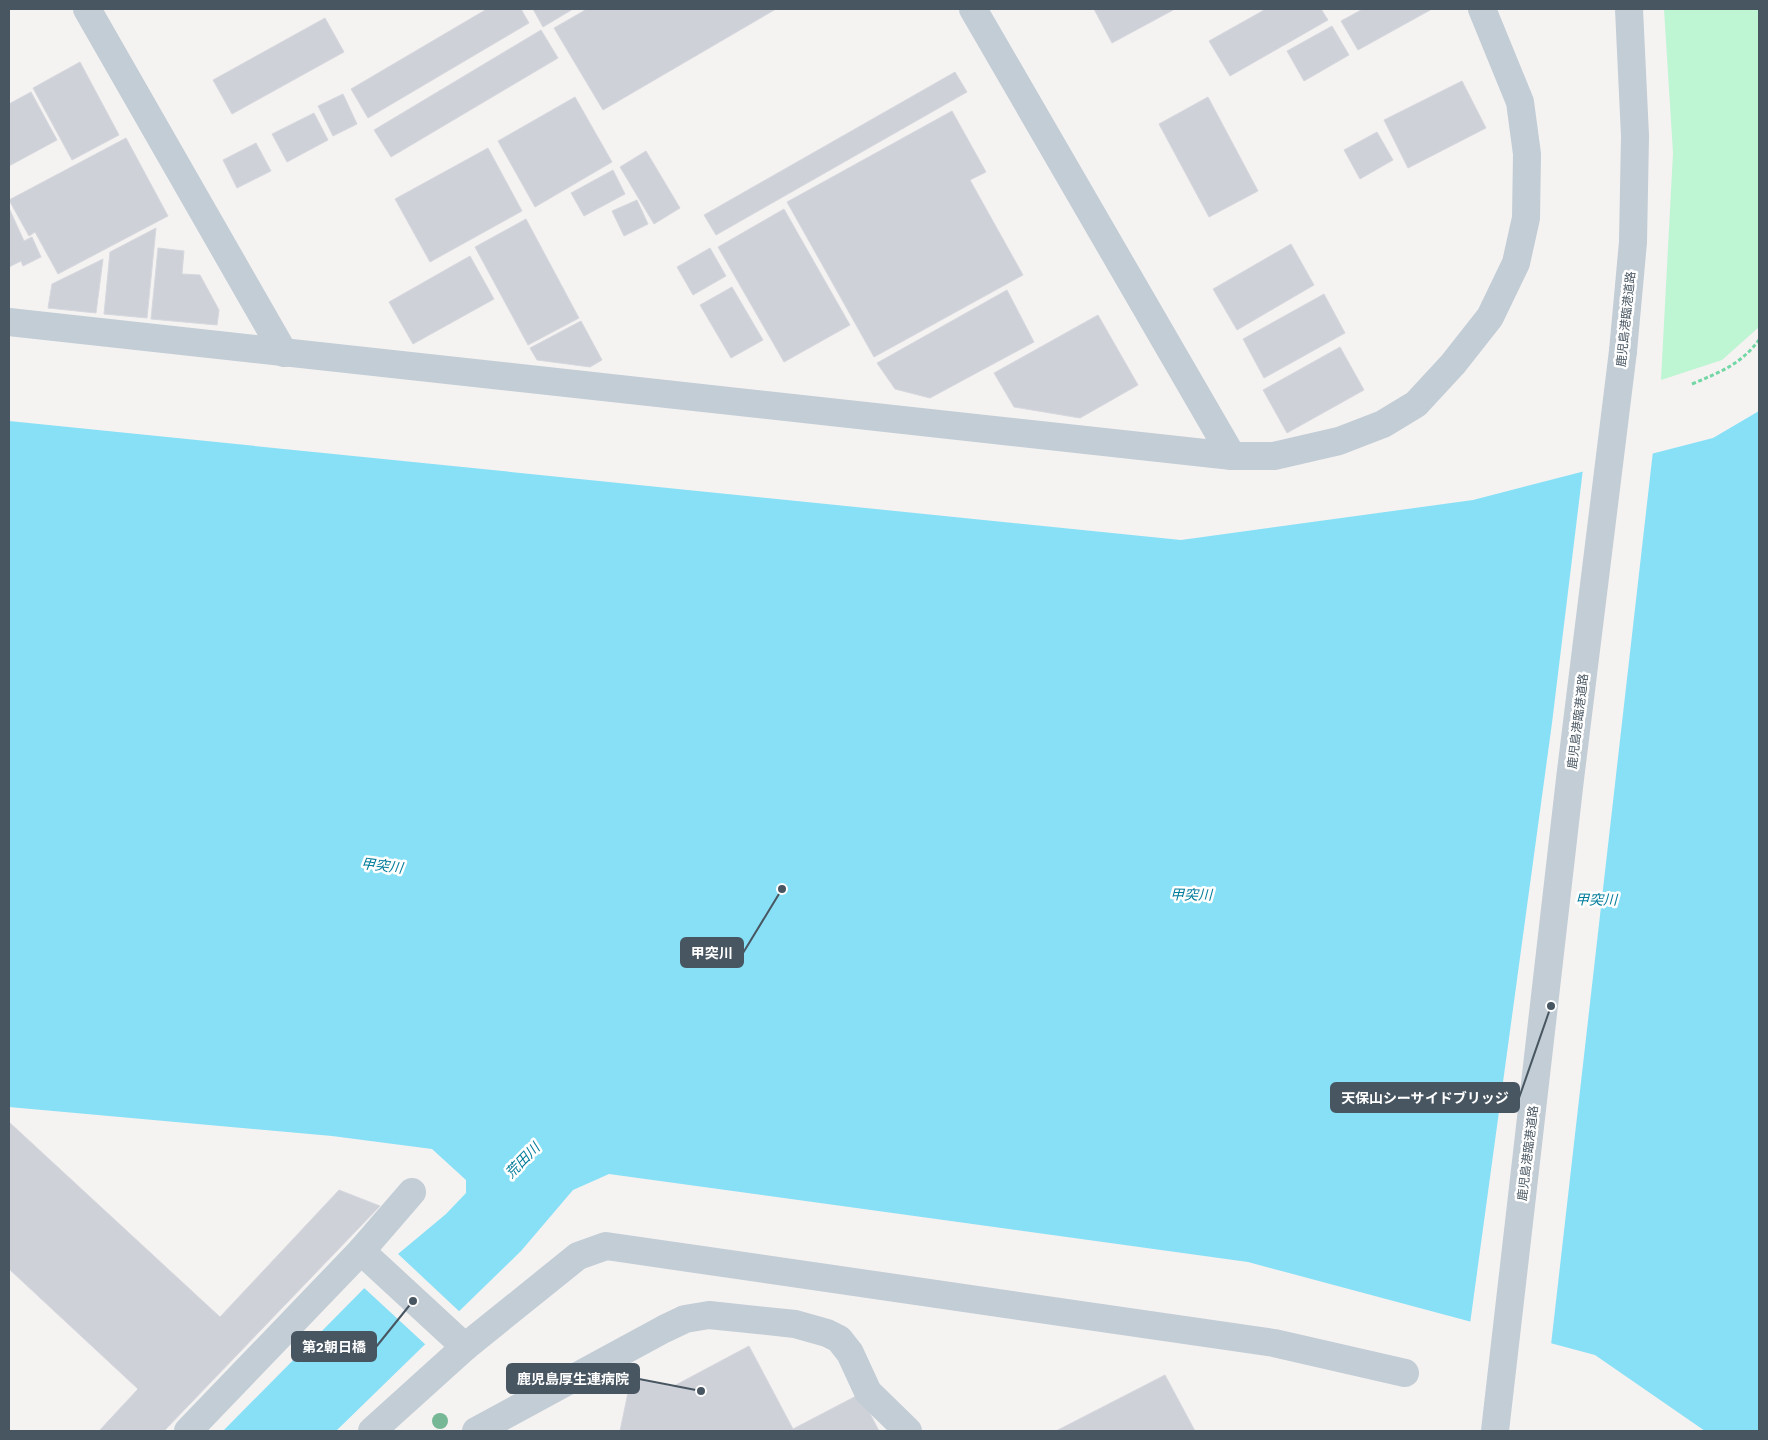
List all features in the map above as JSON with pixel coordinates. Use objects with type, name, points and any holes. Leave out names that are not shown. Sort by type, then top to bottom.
[{"type":"street","points":[[87,9],[284,353]]},
{"type":"street","points":[[973,9],[1232,456]]},
{"type":"street","points":[[9,322],[1232,456],[1274,456],[1339,442],[1383,424],[1416,404],[1452,364],[1490,317],[1516,263],[1526,218],[1527,154],[1520,102],[1482,9]]},
{"type":"street","name":"鹿児島港臨港道路","points":[[1495,1431],[1570,778],[1623,351],[1633,242],[1635,145],[1629,9]]},
{"type":"street","points":[[188,1431],[367,1256],[412,1192]]},
{"type":"street","points":[[372,1431],[459,1341],[578,1256],[606,1246],[1274,1343],[1405,1374]]},
{"type":"street","points":[[367,1256],[459,1341]]},
{"type":"street","points":[[476,1431],[664,1329],[685,1319],[709,1315],[796,1324],[827,1332],[838,1340],[850,1353],[868,1392],[908,1431]]},
{"type":"path","points":[[1692,384],[1728,368],[1748,354],[1759,340]]},
{"type":"green space","points":[[1664,9],[1759,9],[1759,327],[1722,360],[1661,380],[1673,153]]},
{"type":"water","name":"荒田川","points":[[1759,411],[1759,1431],[1705,1431],[1595,1355],[1248,1262],[609,1174],[573,1190],[521,1251],[336,1431],[223,1431],[398,1254],[446,1214],[466,1193],[466,1180],[432,1149],[332,1136],[9,1107],[9,421],[1181,540],[1473,500],[1713,438]]},
{"type":"pier","points":[[1653,451],[1551,1345],[1470,1324],[1552,723],[1583,469]]},
{"type":"pier","points":[[396,1252],[461,1313],[427,1346],[362,1286]]},
{"type":"building","points":[[487,9],[521,9],[529,23],[368,118],[351,89]]},
{"type":"building","points":[[533,9],[573,9],[543,27]]},
{"type":"building","points":[[587,9],[776,9],[603,110],[554,28]]},
{"type":"building","points":[[1094,9],[1175,9],[1112,43]]},
{"type":"building","points":[[1266,9],[1321,9],[1328,20],[1230,76],[1209,41]]},
{"type":"building","points":[[1363,9],[1432,9],[1358,50],[1341,21]]},
{"type":"building","points":[[325,18],[344,52],[232,114],[213,80]]},
{"type":"building","points":[[1332,26],[1349,55],[1304,81],[1287,51]]},
{"type":"building","points":[[541,30],[558,58],[391,157],[374,130]]},
{"type":"building","points":[[80,62],[119,135],[72,160],[33,88]]},
{"type":"building","points":[[955,72],[967,92],[716,235],[704,215]]},
{"type":"building","points":[[1462,81],[1486,128],[1408,168],[1384,120]]},
{"type":"building","points":[[31,92],[57,140],[9,166],[9,104]]},
{"type":"building","points":[[343,94],[357,124],[333,136],[318,106]]},
{"type":"building","points":[[575,97],[612,162],[535,207],[498,141]]},
{"type":"building","points":[[1208,97],[1258,191],[1209,217],[1159,124]]},
{"type":"building","points":[[952,111],[986,172],[970,180],[1023,275],[874,357],[787,202]]},
{"type":"building","points":[[314,113],[328,140],[287,162],[272,134]]},
{"type":"building","points":[[1377,132],[1393,160],[1360,179],[1344,150]]},
{"type":"building","points":[[126,138],[168,216],[58,274],[35,232],[29,236],[9,200]]},
{"type":"building","points":[[256,143],[271,171],[237,188],[223,160]]},
{"type":"building","points":[[488,148],[522,211],[430,262],[395,199]]},
{"type":"building","points":[[646,151],[680,208],[654,224],[620,167]]},
{"type":"building","points":[[613,170],[625,194],[584,216],[571,193]]},
{"type":"building","points":[[637,200],[648,224],[624,236],[612,211]]},
{"type":"building","points":[[9,208],[24,241],[32,237],[41,257],[23,266],[21,261],[9,267]]},
{"type":"building","points":[[784,209],[850,325],[784,362],[718,247]]},
{"type":"building","points":[[526,219],[579,318],[528,345],[475,247]]},
{"type":"building","points":[[156,228],[147,318],[104,314],[110,252]]},
{"type":"building","points":[[1291,244],[1314,285],[1237,330],[1213,289]]},
{"type":"building","points":[[158,248],[184,251],[182,274],[200,275],[219,310],[217,325],[151,319]]},
{"type":"building","points":[[710,248],[726,276],[693,295],[677,267]]},
{"type":"building","points":[[470,256],[494,299],[413,344],[389,302]]},
{"type":"building","points":[[103,259],[96,313],[48,308],[52,284]]},
{"type":"building","points":[[732,287],[763,340],[731,358],[700,305]]},
{"type":"building","points":[[1007,290],[1034,342],[930,398],[895,389],[877,363]]},
{"type":"building","points":[[1324,294],[1345,333],[1264,378],[1243,339]]},
{"type":"building","points":[[1098,315],[1138,385],[1080,418],[1014,407],[994,373]]},
{"type":"building","points":[[581,321],[602,360],[590,367],[537,360],[530,348]]},
{"type":"building","points":[[1340,347],[1364,390],[1287,433],[1263,390]]},
{"type":"building","points":[[9,1122],[220,1317],[339,1190],[380,1206],[164,1431],[99,1431],[138,1389],[9,1269]]},
{"type":"building","points":[[749,1346],[793,1429],[860,1394],[879,1431],[620,1431],[631,1378],[672,1387]]},
{"type":"building","points":[[1165,1375],[1195,1431],[1056,1431]]},
{"type":"place","name":"甲突川","points":[[782,889]]},
{"type":"place","name":"天保山シーサイドブリッジ","points":[[1551,1006]]},
{"type":"place","name":"第2朝日橋","points":[[413,1301]]},
{"type":"place","name":"鹿児島厚生連病院","points":[[701,1391]]}]
